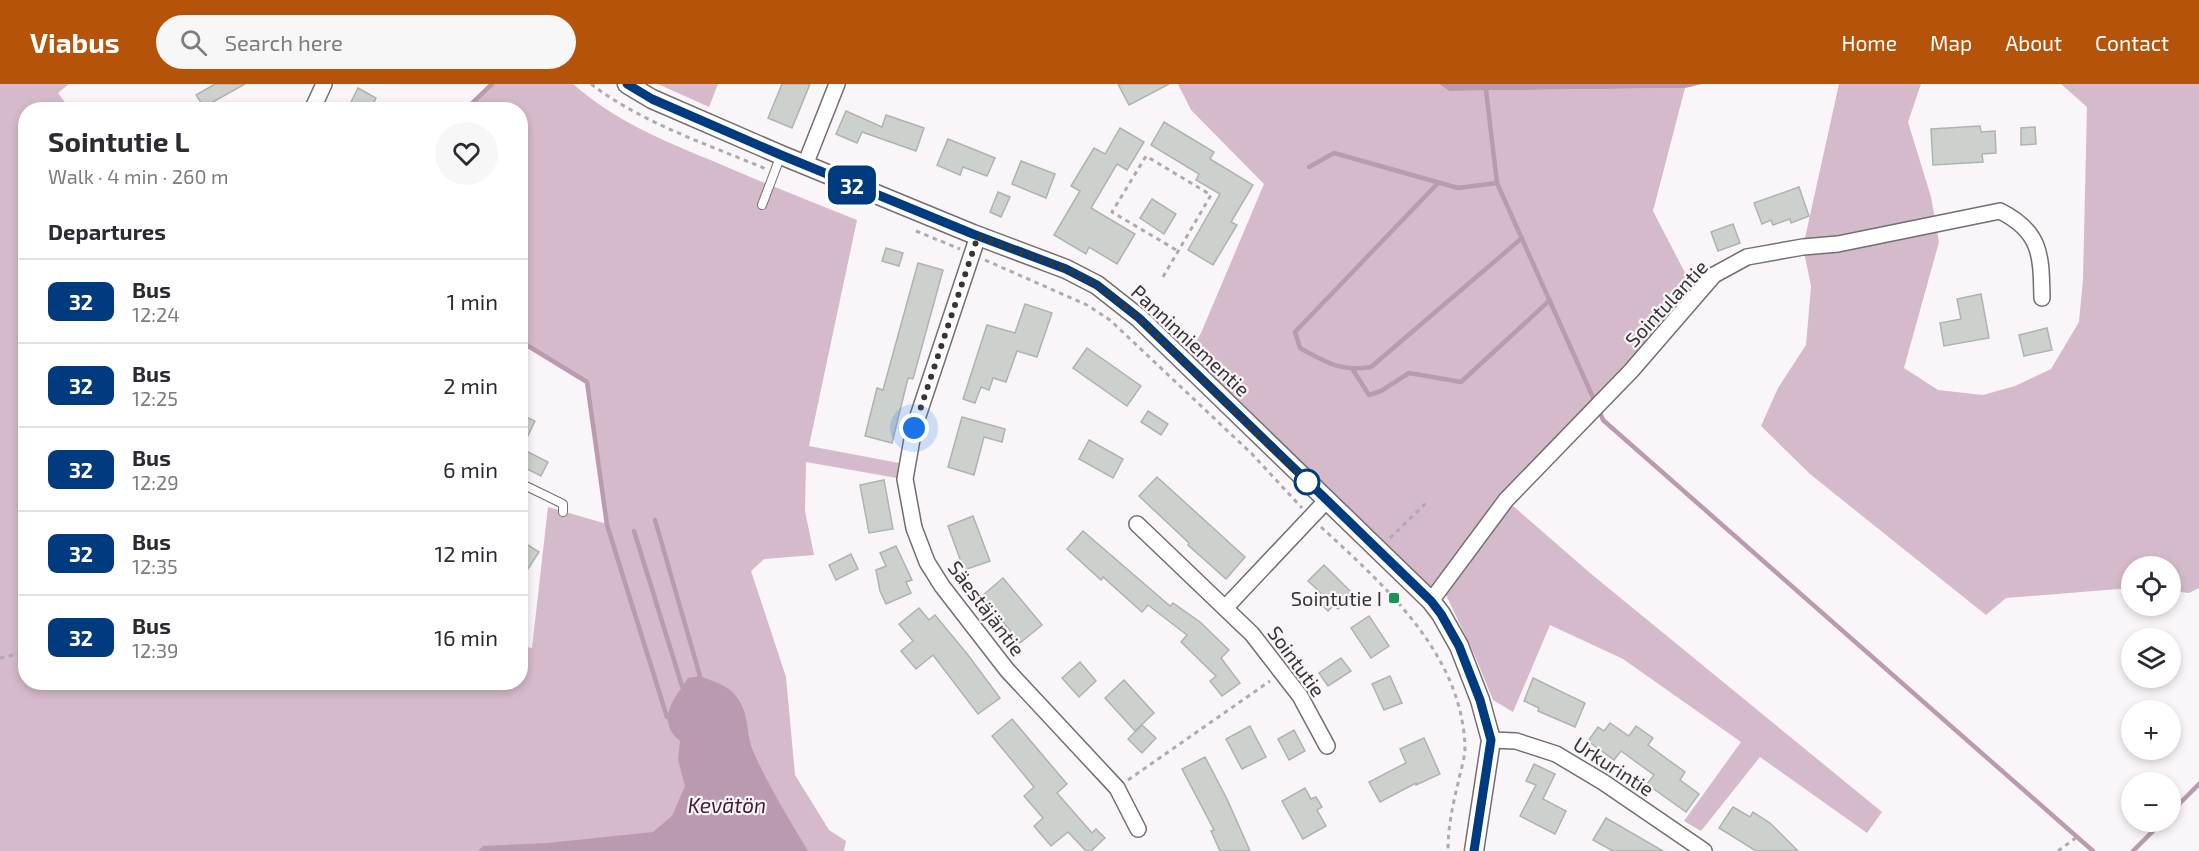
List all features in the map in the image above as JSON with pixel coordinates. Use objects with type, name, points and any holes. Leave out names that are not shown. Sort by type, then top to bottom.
[{"type":"street","points":[[316,102],[324,84]]},
{"type":"street","name":"Panninniementie","points":[[627,84],[652,99],[781,155],[978,236],[1066,269],[1097,285],[1119,302],[1176,354],[1431,601],[1441,614],[1459,646],[1480,700],[1491,740],[1474,851]]},
{"type":"street","points":[[805,165],[837,84]]},
{"type":"street","name":"Sointulantie","points":[[1431,601],[1506,500],[1631,371],[1714,275],[1747,257],[1803,247],[1838,244],[2000,211],[2024,226],[2039,252],[2042,298]]},
{"type":"street","name":"Säestäjäntie","points":[[978,236],[914,428],[905,479],[914,528],[927,562],[942,586],[1014,677],[1117,788],[1138,829]]},
{"type":"street","points":[[1226,607],[1326,501]]},
{"type":"street","name":"Sointutie","points":[[1137,524],[1252,634],[1305,705],[1327,746]]},
{"type":"street","name":"Urkurintie","points":[[1491,740],[1516,741],[1556,754],[1603,782],[1704,851]]},
{"type":"lane","points":[[762,205],[781,155]]},
{"type":"lane","points":[[528,487],[563,504],[562,512]]},
{"type":"path","points":[[591,84],[613,100],[670,129],[775,173]]},
{"type":"path","points":[[1162,278],[1178,251],[1211,195],[1146,156],[1112,212],[1178,251]]},
{"type":"path","points":[[909,228],[1025,276],[1087,305],[1110,321],[1252,453],[1311,518],[1394,598],[1425,639],[1451,681],[1462,718],[1465,750],[1448,828],[1448,851]]},
{"type":"path","points":[[1378,551],[1406,520],[1426,503]]},
{"type":"path","points":[[0,658],[18,654]]},
{"type":"path","points":[[1117,788],[1282,673]]},
{"type":"path","points":[[2058,851],[2077,837]]},
{"type":"shaded area","points":[[0,84],[69,84],[58,93],[65,102],[18,102],[18,690],[528,690],[528,647],[532,648],[548,507],[607,524],[587,382],[528,345],[528,102],[473,102],[492,84],[573,84],[622,119],[676,146],[857,220],[809,446],[899,463],[897,478],[806,462],[805,511],[814,555],[764,559],[751,571],[786,677],[795,775],[829,830],[846,841],[844,851],[0,851]]},
{"type":"shaded area","points":[[658,84],[718,84],[709,107]]},
{"type":"shaded area","points":[[1178,84],[1439,84],[1449,91],[1685,88],[1653,211],[1697,296],[1506,500],[1431,601],[1184,362],[1201,333],[1264,184],[1191,110]]},
{"type":"shaded area","points":[[1839,84],[1921,84],[1908,122],[1931,197],[1939,242],[1904,368],[1938,390],[1983,395],[2015,386],[2051,369],[2079,322],[2083,279],[2087,107],[2061,84],[2199,84],[2199,588],[2189,593],[2181,592],[2181,556],[2121,556],[2121,589],[2006,598],[1986,615],[1810,474],[1761,426],[1778,388],[1806,345],[1811,286],[1803,247]]},
{"type":"shaded area","points":[[1512,505],[1590,573],[1882,812],[1867,833],[1760,757],[1701,831],[1684,821],[1741,742],[1623,659],[1550,625],[1513,712],[1493,700],[1446,595]]},
{"type":"water","points":[[1439,84],[1702,84],[1685,88],[1449,91]]},
{"type":"water","name":"Kevätön","points":[[700,676],[729,689],[741,703],[754,753],[808,851],[478,851],[483,846],[548,843],[653,832],[672,816],[685,786],[678,760],[680,741],[669,725],[669,710],[688,678]]},
{"type":"building","points":[[215,84],[245,84],[213,102],[201,102],[196,95]]},
{"type":"building","points":[[782,84],[810,84],[792,128],[768,118]]},
{"type":"building","points":[[1118,84],[1169,84],[1129,105]]},
{"type":"building","points":[[358,88],[376,98],[374,102],[351,102]]},
{"type":"building","points":[[846,111],[882,127],[886,115],[924,128],[916,151],[862,132],[857,143],[836,134]]},
{"type":"building","points":[[1164,122],[1214,152],[1210,159],[1253,185],[1231,222],[1237,225],[1213,265],[1188,250],[1220,194],[1196,180],[1199,174],[1151,145]]},
{"type":"building","points":[[1980,126],[1981,132],[1995,131],[1996,153],[1982,154],[1983,162],[1933,165],[1931,129]]},
{"type":"building","points":[[2035,127],[2036,144],[2021,145],[2021,128]]},
{"type":"building","points":[[1120,128],[1144,142],[1127,170],[1117,164],[1091,208],[1135,234],[1117,264],[1089,247],[1086,254],[1054,235],[1080,191],[1071,186],[1094,148],[1105,154]]},
{"type":"building","points":[[948,139],[995,158],[987,176],[963,167],[960,175],[937,165]]},
{"type":"building","points":[[1021,161],[1055,174],[1046,198],[1012,184]]},
{"type":"building","points":[[1799,187],[1809,216],[1791,223],[1790,219],[1773,225],[1771,220],[1762,224],[1754,203]]},
{"type":"building","points":[[998,192],[1010,197],[1001,217],[990,212]]},
{"type":"building","points":[[1152,199],[1176,214],[1164,234],[1140,218]]},
{"type":"building","points":[[1733,224],[1740,243],[1718,251],[1711,232]]},
{"type":"building","points":[[886,248],[903,253],[899,266],[882,261]]},
{"type":"building","points":[[918,263],[943,270],[913,379],[908,378],[892,443],[865,436],[877,388],[883,390]]},
{"type":"building","points":[[1981,294],[1989,338],[1944,346],[1940,323],[1961,319],[1957,299]]},
{"type":"building","points":[[1025,304],[1052,313],[1037,357],[1017,351],[1006,382],[993,378],[989,390],[981,387],[975,403],[963,399],[987,325],[1015,333]]},
{"type":"building","points":[[2047,328],[2052,350],[2024,356],[2019,335]]},
{"type":"building","points":[[1087,348],[1141,386],[1127,406],[1073,368]]},
{"type":"building","points":[[1148,411],[1168,424],[1161,435],[1141,422]]},
{"type":"building","points":[[962,417],[1005,429],[1002,442],[984,437],[974,475],[948,467]]},
{"type":"building","points":[[528,418],[535,421],[528,435]]},
{"type":"building","points":[[1089,440],[1123,459],[1113,478],[1079,459]]},
{"type":"building","points":[[528,452],[548,462],[541,476],[528,470]]},
{"type":"building","points":[[1157,477],[1245,557],[1226,579],[1139,496]]},
{"type":"building","points":[[884,480],[893,529],[869,533],[860,485]]},
{"type":"building","points":[[973,516],[990,561],[964,570],[948,526]]},
{"type":"building","points":[[1083,531],[1170,606],[1173,603],[1200,622],[1229,650],[1221,658],[1240,683],[1222,696],[1210,681],[1216,676],[1181,642],[1187,635],[1148,605],[1142,612],[1103,577],[1101,580],[1067,549]]},
{"type":"building","points":[[528,545],[539,552],[528,569]]},
{"type":"building","points":[[896,546],[912,580],[906,582],[911,593],[886,604],[880,591],[876,570],[886,566],[880,553]]},
{"type":"building","points":[[851,554],[858,569],[836,580],[829,565]]},
{"type":"building","points":[[1324,565],[1353,594],[1338,609],[1334,605],[1328,611],[1316,599],[1321,593],[1308,581]]},
{"type":"building","points":[[1003,578],[1042,625],[1020,643],[982,596]]},
{"type":"building","points":[[919,608],[929,620],[935,615],[1000,698],[978,714],[933,655],[916,669],[901,651],[913,641],[899,624]]},
{"type":"building","points":[[1369,616],[1389,646],[1371,658],[1351,628]]},
{"type":"building","points":[[1341,658],[1351,671],[1328,686],[1319,673]]},
{"type":"building","points":[[1080,662],[1096,681],[1079,697],[1062,678]]},
{"type":"building","points":[[1390,676],[1402,703],[1384,710],[1372,684]]},
{"type":"building","points":[[1533,678],[1585,703],[1575,727],[1538,711],[1539,708],[1524,701]]},
{"type":"building","points":[[1124,680],[1154,713],[1135,731],[1105,698]]},
{"type":"building","points":[[1012,719],[1067,784],[1057,793],[1092,833],[1096,829],[1105,838],[1091,851],[1086,851],[1068,832],[1051,846],[1034,826],[1043,818],[1024,796],[1034,787],[992,736]]},
{"type":"building","points":[[1610,723],[1629,736],[1636,726],[1653,738],[1648,745],[1685,772],[1680,780],[1699,794],[1686,812],[1647,784],[1654,775],[1621,751],[1614,760],[1588,741],[1598,727],[1604,731]]},
{"type":"building","points":[[1142,725],[1156,738],[1142,753],[1128,739]]},
{"type":"building","points":[[1250,726],[1266,757],[1242,769],[1226,739]]},
{"type":"building","points":[[1294,730],[1305,751],[1289,760],[1278,739]]},
{"type":"building","points":[[1424,738],[1440,774],[1416,785],[1416,783],[1380,802],[1369,782],[1406,763],[1400,749]]},
{"type":"building","points":[[1205,757],[1250,851],[1220,851],[1211,831],[1214,830],[1182,769]]},
{"type":"building","points":[[1534,764],[1555,774],[1543,799],[1566,811],[1555,834],[1520,816],[1536,785],[1526,781]]},
{"type":"building","points":[[1305,788],[1311,799],[1316,797],[1322,807],[1317,810],[1326,826],[1303,839],[1282,801]]},
{"type":"building","points":[[1733,807],[1750,817],[1753,812],[1770,823],[1798,851],[1756,851],[1719,828]]},
{"type":"building","points":[[1606,818],[1663,851],[1613,851],[1593,840]]},
{"type":"waterway","points":[[473,102],[492,84]]},
{"type":"waterway","points":[[1486,90],[1497,183],[1595,402]]},
{"type":"waterway","points":[[1309,167],[1334,153],[1458,188],[1497,183]]},
{"type":"waterway","points":[[1438,183],[1295,332],[1300,348],[1334,365],[1350,368],[1371,367],[1522,238]]},
{"type":"waterway","points":[[1353,370],[1369,395],[1381,391],[1409,373],[1461,382],[1550,300]]},
{"type":"waterway","points":[[528,346],[587,382],[607,525],[667,717]]},
{"type":"waterway","points":[[1599,410],[1603,420],[2093,851]]},
{"type":"waterway","points":[[655,520],[700,676]]},
{"type":"waterway","points":[[634,531],[682,686]]},
{"type":"waterway","points":[[2181,802],[2199,784]]},
{"type":"waterway","points":[[2133,851],[2152,832]]},
{"type":"bus line","name":"32","points":[[627,84],[652,99],[781,155],[973,234],[1066,269],[1097,285],[1139,318],[1431,601],[1441,614],[1459,646],[1480,700],[1491,740],[1474,851]]},
{"type":"place","name":"Sointutie I","points":[[1394,598]]},
{"type":"route","points":[[914,428],[978,236],[1066,269],[1097,285],[1139,318],[1307,482]]}]
